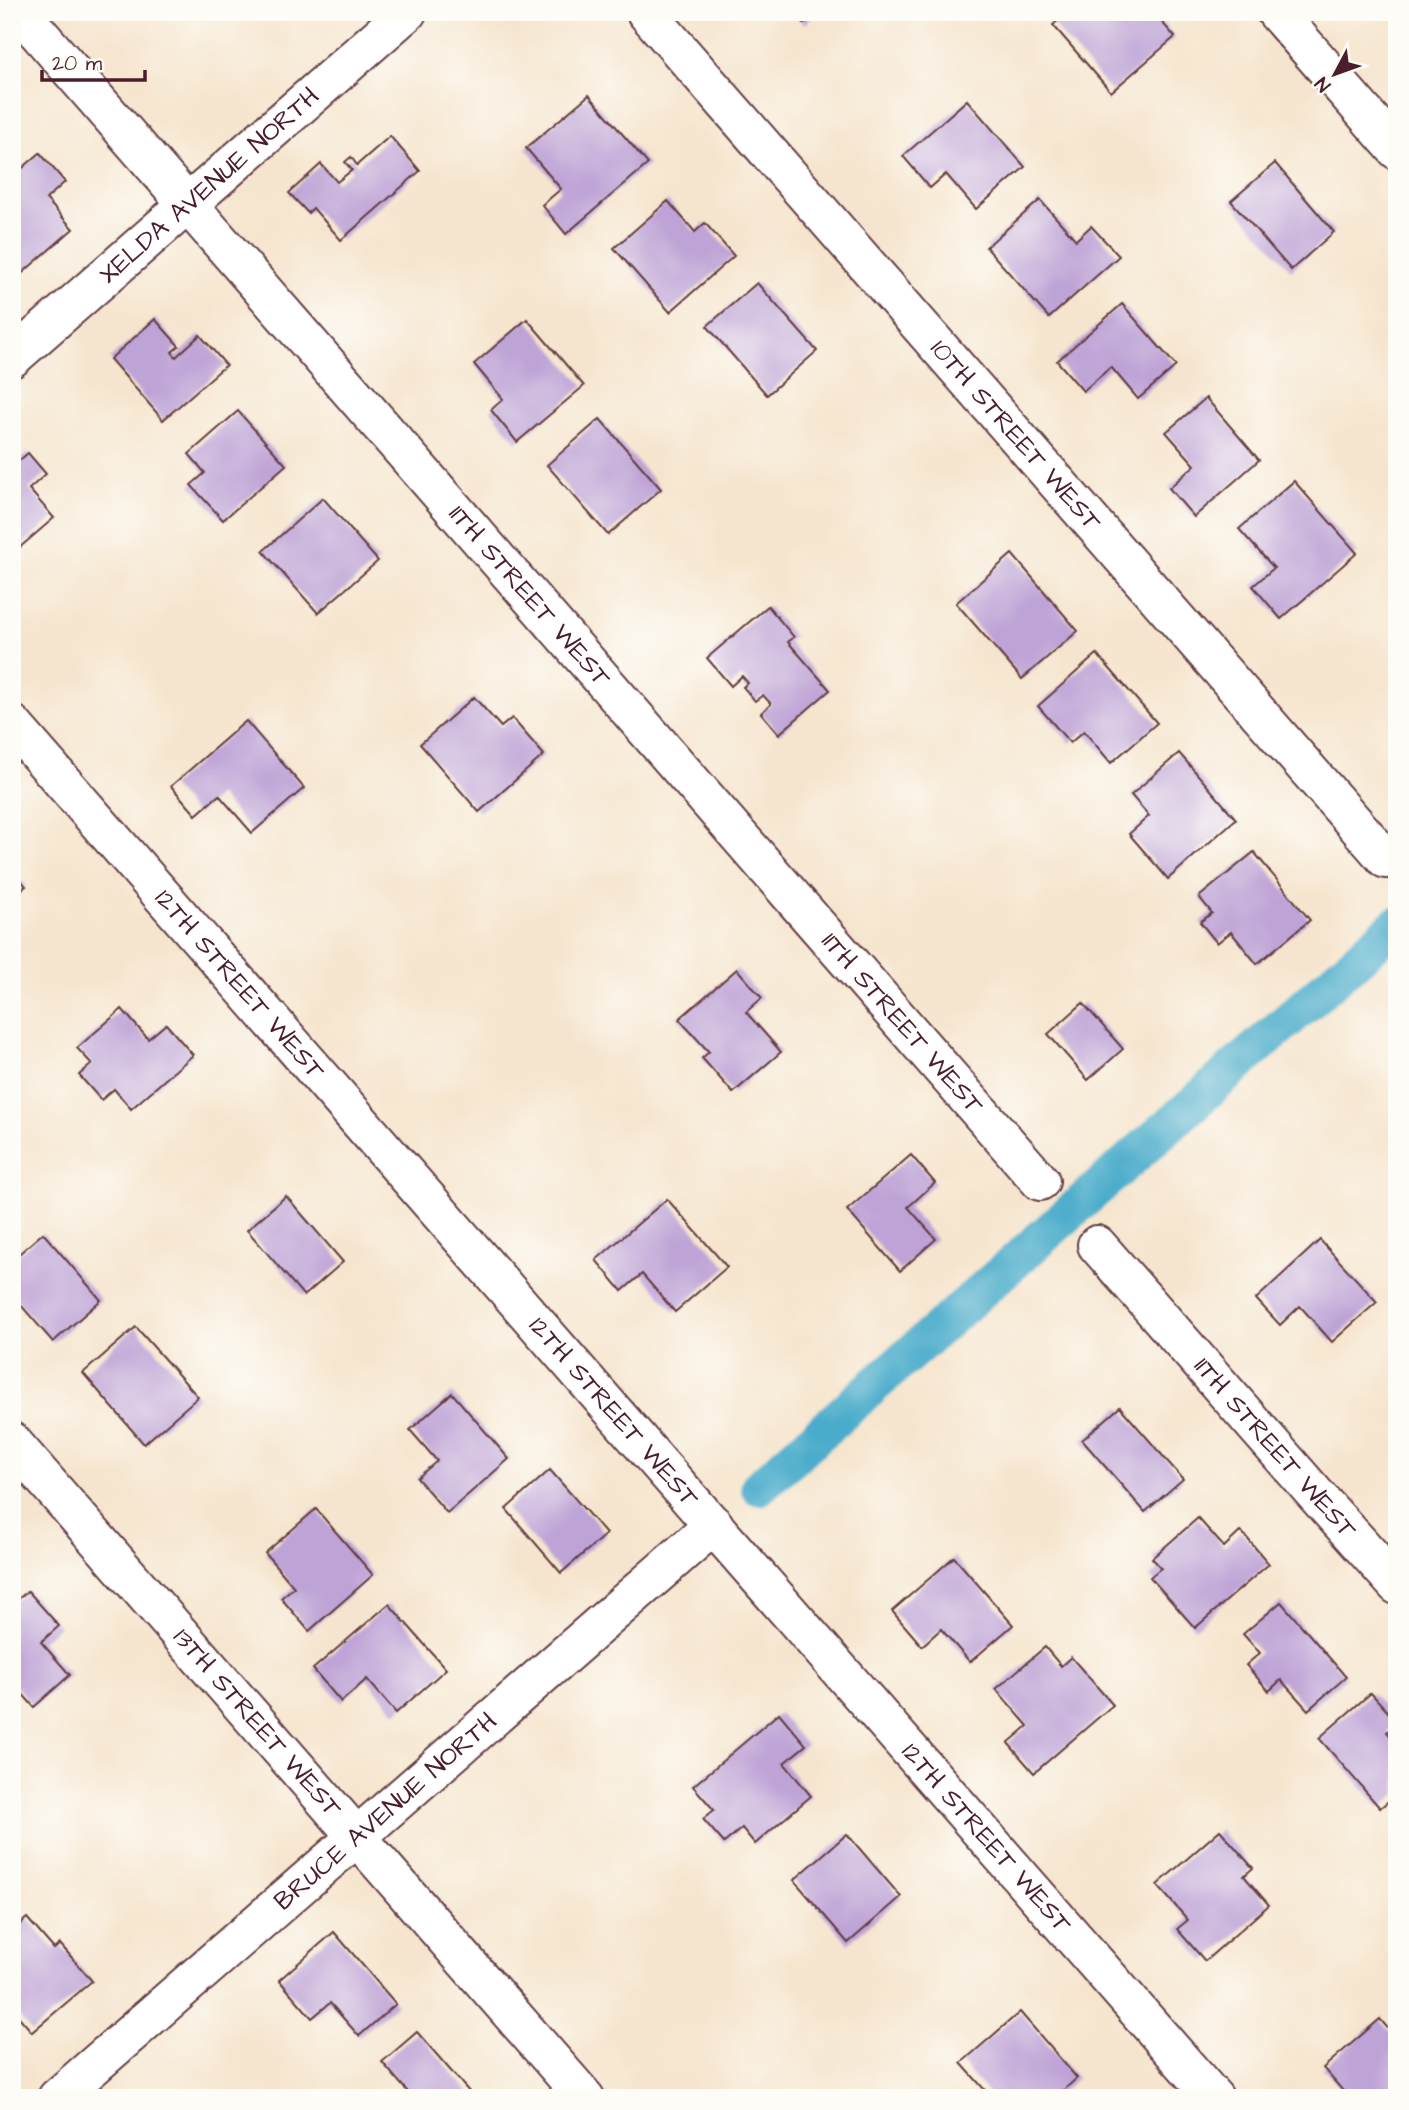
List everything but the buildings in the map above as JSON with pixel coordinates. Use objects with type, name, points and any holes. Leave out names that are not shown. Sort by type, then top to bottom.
[{"type":"street","name":"11TH STREET WEST","points":[[20,12],[1040,1181]]},
{"type":"street","name":"XELDA AVENUE NORTH","points":[[12,358],[407,12]]},
{"type":"street","name":"10TH STREET WEST","points":[[646,12],[1386,859]]},
{"type":"street","points":[[1292,18],[1397,150]]},
{"type":"street","name":"12TH STREET WEST","points":[[12,724],[1214,2098]]},
{"type":"street","name":"11TH STREET WEST","points":[[1097,1245],[1397,1585]]},
{"type":"street","name":"13TH STREET WEST","points":[[12,1442],[585,2098]]},
{"type":"street","name":"BRUCE AVENUE NORTH","points":[[57,2098],[714,1525]]},
{"type":"waterway","points":[[759,1487],[1397,924]]}]
